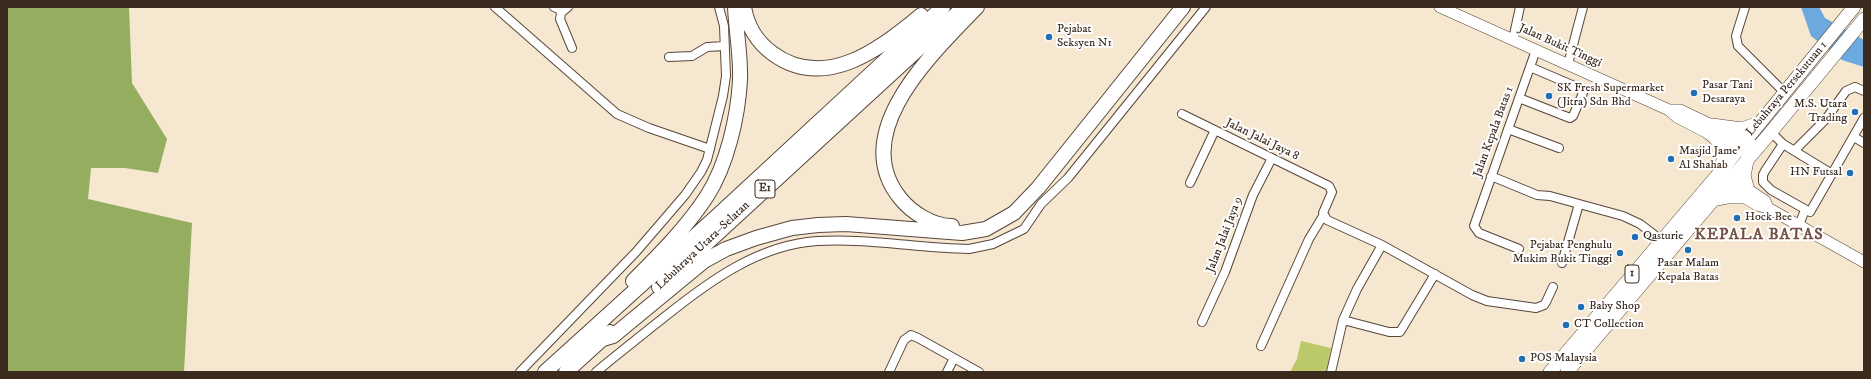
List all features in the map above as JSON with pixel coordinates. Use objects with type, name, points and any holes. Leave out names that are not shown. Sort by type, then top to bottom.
[{"type":"highway","points":[[600,321],[608,306],[667,245],[695,212],[717,177],[731,134],[736,112],[740,80],[735,7]]},
{"type":"highway","points":[[744,7],[754,34],[765,48],[777,57],[790,63],[817,68],[833,67],[860,58],[884,44],[930,7]]},
{"type":"highway","name":"Lebuhraya Utara–Selatan","points":[[545,372],[721,213],[943,7]]},
{"type":"highway","name":"Lebuhraya Utara–Selatan","points":[[566,372],[964,7]]},
{"type":"highway","points":[[977,7],[926,60],[904,91],[890,120],[884,148],[884,161],[891,185],[899,197],[907,206],[919,215],[934,223],[948,226],[968,225],[990,220],[1015,203],[1172,7]]},
{"type":"highway","points":[[603,338],[613,336],[704,261],[726,249],[756,238],[792,228],[846,224],[962,233],[986,229],[1004,219],[1021,206],[1038,188],[1183,7]]},
{"type":"highway","name":"Lebuhraya Persekutuan 1","points":[[1567,372],[1713,200],[1741,144],[1854,7]]},
{"type":"highway","name":"Lebuhraya Persekutuan 1","points":[[1550,372],[1661,240],[1723,178],[1752,154],[1864,19]]},
{"type":"highway","points":[[1710,129],[1742,129],[1759,123]]},
{"type":"highway","points":[[1710,129],[1723,146],[1723,178]]},
{"type":"highway","points":[[1713,200],[1746,194],[1744,176],[1752,154]]},
{"type":"main road","name":"Jalan Bukit Tinggi","points":[[1440,7],[1669,110],[1677,117],[1710,129],[1741,144],[1752,154]]},
{"type":"main road","points":[[1723,178],[1746,194],[1766,201],[1768,208],[1864,262]]},
{"type":"street","points":[[495,7],[617,114],[649,128],[710,149]]},
{"type":"street","points":[[554,7],[566,9],[560,19],[572,48]]},
{"type":"street","points":[[520,372],[636,252],[685,195],[704,169],[724,90],[725,46],[722,14],[719,7]]},
{"type":"street","points":[[596,372],[698,290],[739,264],[766,253],[804,242],[829,241],[969,249],[986,246],[1019,232],[1026,226],[1041,204],[1068,178],[1206,7]]},
{"type":"street","points":[[1513,40],[1520,7]]},
{"type":"street","points":[[1568,64],[1583,7]]},
{"type":"street","points":[[1745,7],[1736,39],[1738,46],[1784,92]]},
{"type":"street","points":[[669,57],[692,56],[707,47],[725,46]]},
{"type":"street","name":"Jalan Kepala Batas 1","points":[[1519,249],[1479,233],[1474,228],[1536,50]]},
{"type":"street","points":[[1519,98],[1570,118],[1573,116],[1583,94],[1579,88],[1530,67]]},
{"type":"street","points":[[1794,151],[1826,119],[1846,91],[1854,87],[1864,91]]},
{"type":"street","name":"Jalan Jalai Jaya 8","points":[[1182,114],[1323,182],[1332,188],[1323,216]]},
{"type":"street","points":[[1783,144],[1763,175],[1763,182],[1771,190],[1805,210],[1811,211],[1864,118]]},
{"type":"street","points":[[1508,129],[1559,148]]},
{"type":"street","points":[[1190,183],[1214,130]]},
{"type":"street","points":[[1771,132],[1783,144],[1832,174]]},
{"type":"street","points":[[1854,136],[1864,143]]},
{"type":"street","name":"Jalan Jalai Jaya 9","points":[[1202,322],[1225,272],[1254,195],[1272,158]]},
{"type":"street","points":[[1491,176],[1537,195],[1550,196],[1623,216],[1640,224],[1661,240]]},
{"type":"street","points":[[1562,263],[1579,204]]},
{"type":"street","points":[[1799,225],[1805,210]]},
{"type":"street","points":[[1261,346],[1310,239],[1323,216],[1327,220],[1382,245],[1480,298],[1497,303],[1536,308],[1544,305],[1553,287]]},
{"type":"street","points":[[1331,372],[1343,320],[1382,245]]},
{"type":"street","points":[[1343,320],[1389,332],[1400,332],[1434,274]]},
{"type":"street","points":[[889,372],[902,344],[909,336],[918,338],[979,372]]},
{"type":"street","points":[[947,372],[954,358]]},
{"type":"green space","points":[[7,7],[129,7],[132,83],[167,139],[158,173],[125,168],[91,168],[88,199],[192,223],[184,372],[7,372]]},
{"type":"green space","points":[[1301,341],[1331,348],[1326,372],[1290,372],[1297,359]]},
{"type":"water","points":[[1801,7],[1819,7],[1825,18],[1864,40],[1864,67],[1842,60],[1811,36]]},
{"type":"place","name":"Pejabat Seksyen N1","points":[[1049,37]]},
{"type":"place","name":"Pasar Tani Desaraya","points":[[1694,93]]},
{"type":"place","name":"SK Fresh Supermarket (Jitra) Sdn Bhd","points":[[1549,96]]},
{"type":"place","name":"M.S. Utara Trading","points":[[1855,112]]},
{"type":"place","name":"Masjid Jame' Al Shahab","points":[[1671,159]]},
{"type":"place","name":"HN Futsal","points":[[1850,173]]},
{"type":"place","name":"Hock Bee","points":[[1737,218]]},
{"type":"place","name":"Qasturie","points":[[1635,237]]},
{"type":"place","name":"Pasar Malam Kepala Batas","points":[[1688,250]]},
{"type":"place","name":"Pejabat Penghulu Mukim Bukit Tinggi","points":[[1620,253]]},
{"type":"place","name":"Baby Shop","points":[[1581,307]]},
{"type":"place","name":"CT Collection","points":[[1566,325]]},
{"type":"place","name":"POS Malaysia","points":[[1522,359]]},
{"type":"district","name":"KEPALA BATAS","points":[[1759,236]]}]
